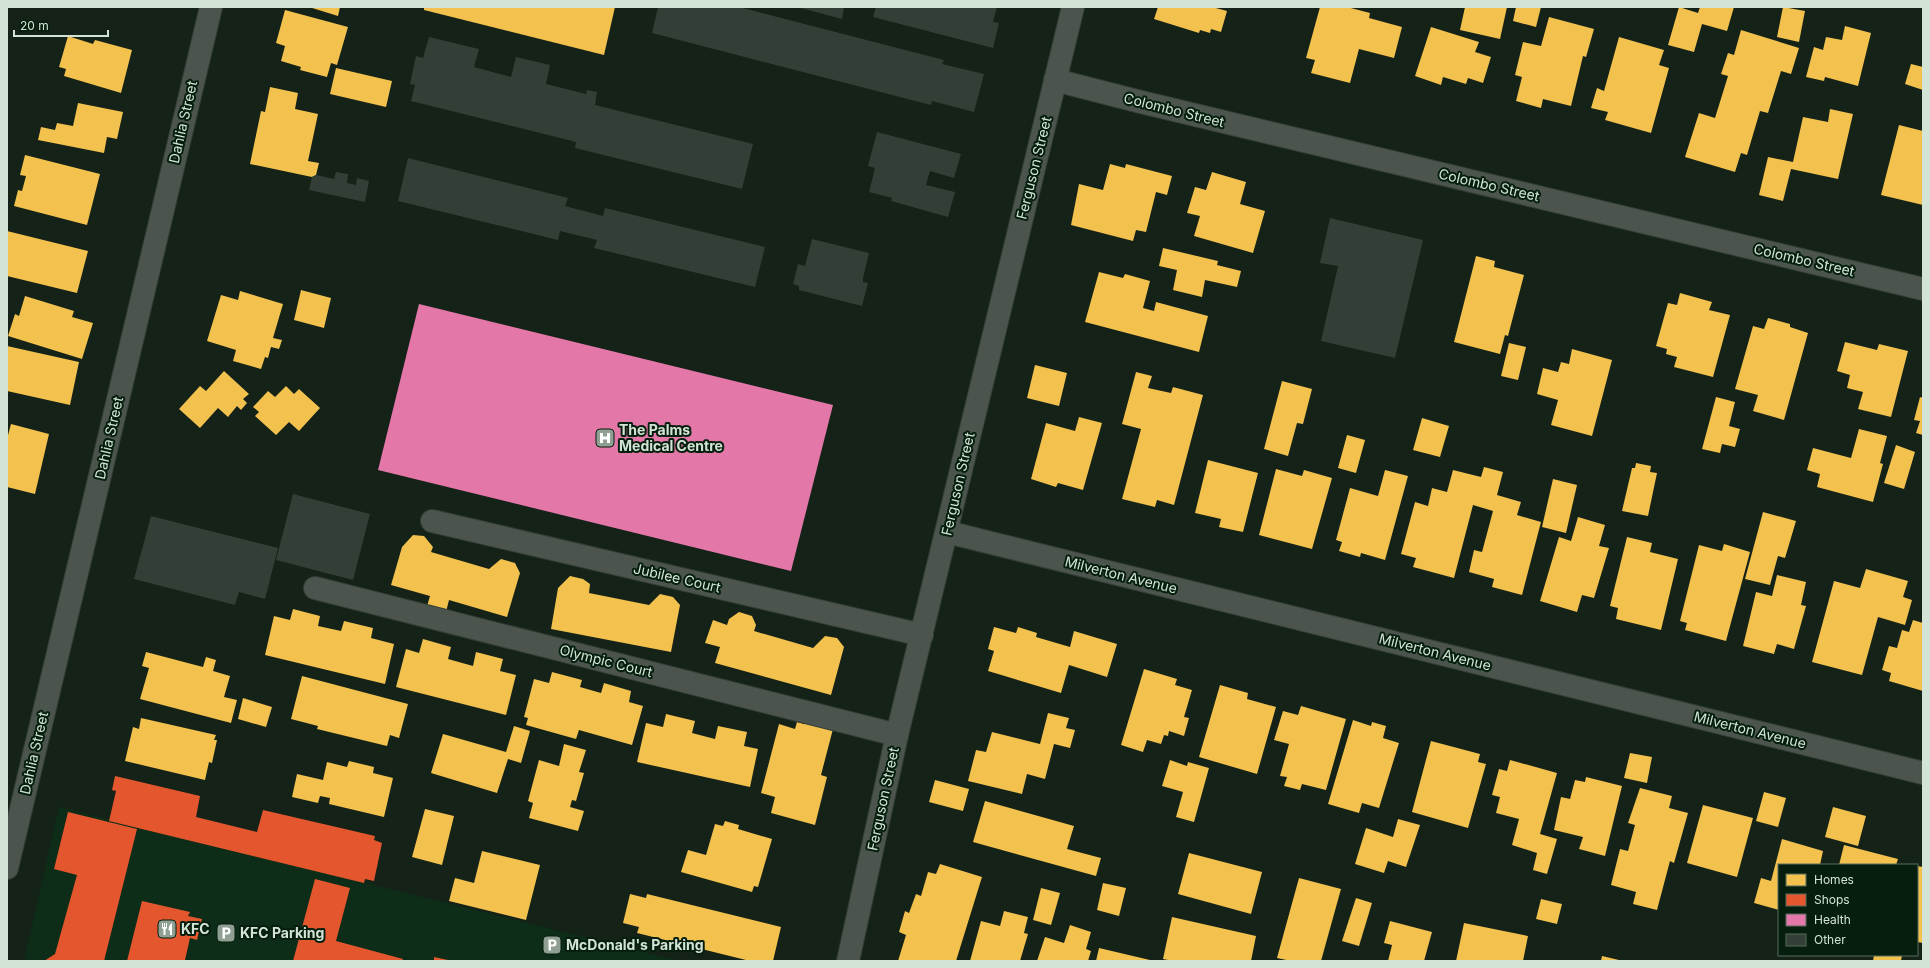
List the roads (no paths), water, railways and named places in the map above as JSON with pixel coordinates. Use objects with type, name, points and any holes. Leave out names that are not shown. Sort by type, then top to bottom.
[{"type":"street","name":"Dahlia Street","points":[[7,868],[211,7]]},
{"type":"street","name":"Ferguson Street","points":[[848,961],[897,735],[1073,7]]},
{"type":"street","name":"Colombo Street","points":[[1055,80],[1141,102],[1923,289]]},
{"type":"street","name":"Jubilee Court","points":[[432,521],[922,635]]},
{"type":"street","name":"Milverton Avenue","points":[[947,532],[1923,772]]},
{"type":"street","name":"Olympic Court","points":[[315,588],[897,735]]},
{"type":"place","name":"The Palms Medical Centre","points":[[605,438]]},
{"type":"place","name":"KFC","points":[[167,929]]},
{"type":"place","name":"KFC Parking","points":[[226,933]]},
{"type":"place","name":"McDonald's Parking","points":[[552,945]]}]
